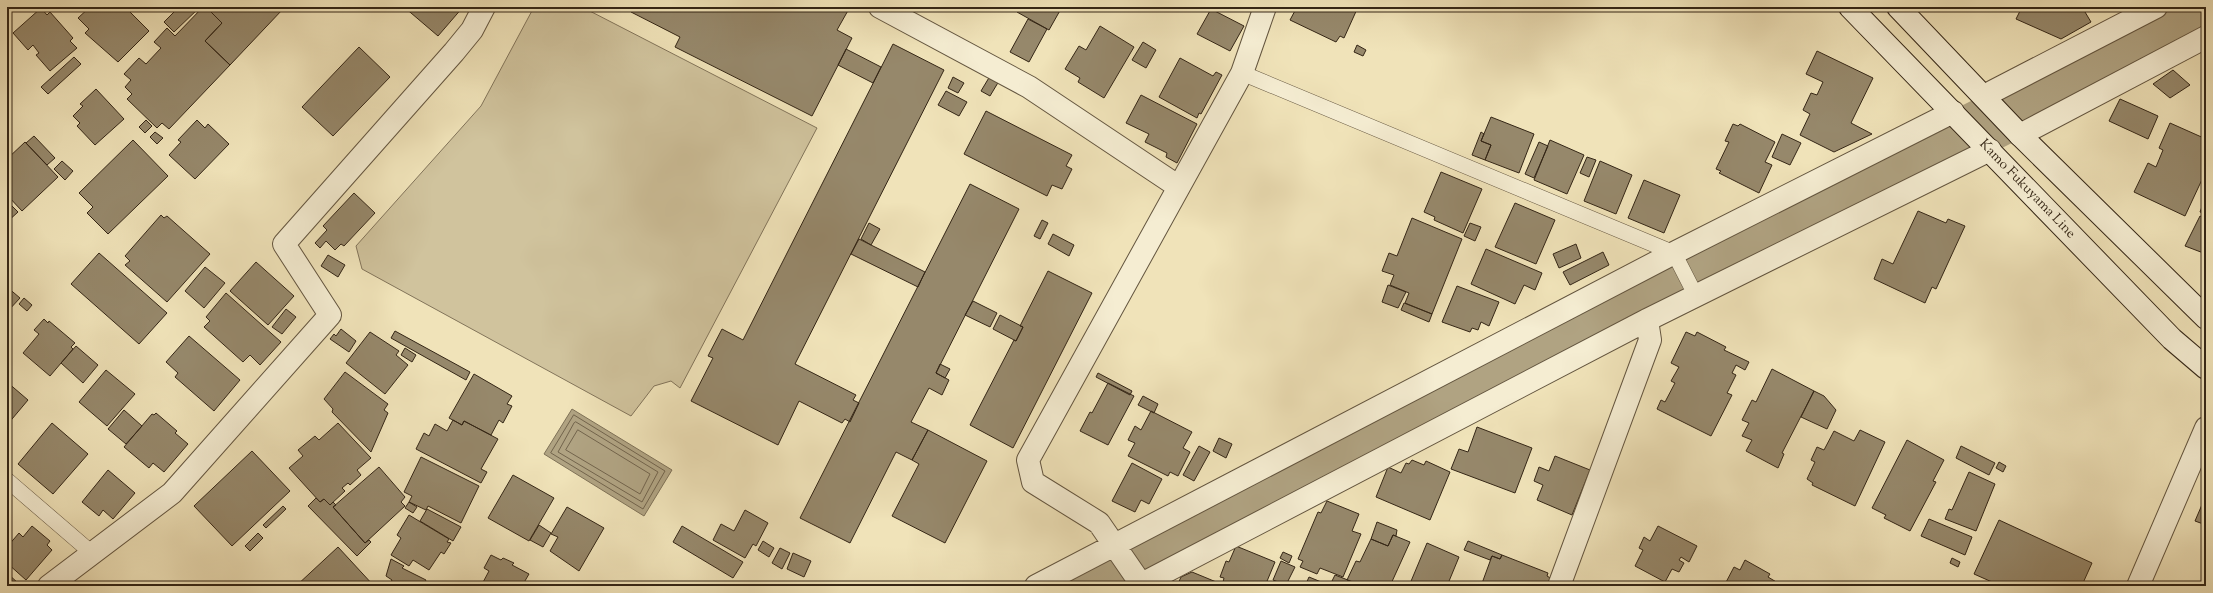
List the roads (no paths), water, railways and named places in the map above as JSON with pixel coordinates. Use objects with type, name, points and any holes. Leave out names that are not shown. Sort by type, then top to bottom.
[{"type":"street","points":[[50,586],[172,493],[330,315],[284,244],[454,52],[472,30],[484,7]]},
{"type":"street","points":[[880,7],[1029,87],[1179,187]]},
{"type":"street","points":[[1265,7],[1242,73],[1028,460],[1033,482],[1099,523],[1140,583],[1647,320],[1693,291],[1986,146]]},
{"type":"street","name":"Kamo Fukuyama Line","points":[[1850,7],[2172,339],[2206,368]]},
{"type":"street","points":[[1898,7],[2017,131],[2206,318]]},
{"type":"street","points":[[1987,100],[2156,7]]},
{"type":"street","points":[[2017,131],[2206,38]]},
{"type":"street","points":[[1036,586],[1116,547],[1676,257],[1957,116]]},
{"type":"street","points":[[1559,586],[1650,340],[1647,320]]},
{"type":"street","points":[[2138,586],[2206,428]]},
{"type":"lane","points":[[1242,73],[1676,257],[1693,291]]},
{"type":"lane","points":[[7,480],[93,554]]},
{"type":"water","points":[[572,409],[672,470],[644,516],[544,454]]},
{"type":"waterway","points":[[1078,586],[2206,13]]}]
